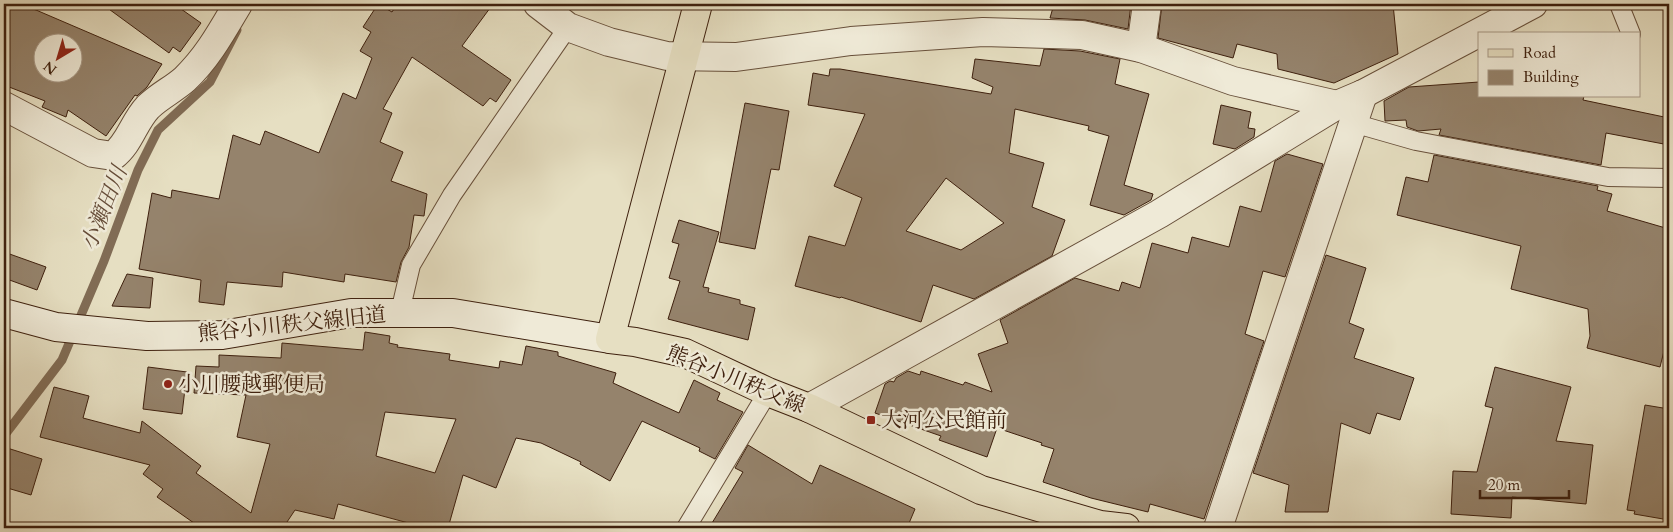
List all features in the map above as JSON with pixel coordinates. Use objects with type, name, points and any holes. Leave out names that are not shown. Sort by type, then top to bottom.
[{"type":"main road","points":[[610,339],[698,4]]},
{"type":"main road","name":"熊谷小川秩父線","points":[[610,339],[635,342],[685,353],[768,392],[809,408],[981,490],[1100,525],[1126,528]]},
{"type":"street","points":[[4,106],[93,153],[112,156],[124,147],[133,127],[148,107],[184,80],[206,57],[238,4]]},
{"type":"street","points":[[538,4],[568,27],[609,42],[667,56],[736,57],[851,41],[983,32],[1082,35],[1141,48],[1233,81],[1345,114]]},
{"type":"street","points":[[1141,48],[1147,4]]},
{"type":"street","points":[[1480,32],[1533,4]]},
{"type":"street","points":[[809,408],[1159,214],[1345,114],[1363,94],[1478,33]]},
{"type":"street","points":[[1218,528],[1345,114]]},
{"type":"street","name":"熊谷小川秩父線旧道","points":[[4,313],[56,327],[147,336],[222,334],[351,313],[452,313],[610,339]]},
{"type":"lane","points":[[1619,4],[1630,32]]},
{"type":"lane","points":[[400,312],[411,265],[443,211],[568,27]]},
{"type":"lane","points":[[1345,114],[1416,141],[1608,176],[1669,178]]},
{"type":"lane","points":[[686,528],[768,392]]},
{"type":"building","points":[[4,4],[16,4],[36,10],[162,64],[147,87],[137,96],[135,95],[106,136],[68,110],[66,117],[42,107],[45,101],[4,85]]},
{"type":"building","points":[[102,4],[174,4],[201,23],[180,52],[173,47],[169,53]]},
{"type":"building","points":[[378,4],[392,12],[397,4],[493,4],[462,46],[511,80],[496,102],[490,98],[483,106],[412,57],[383,109],[392,113],[380,142],[403,152],[391,181],[427,194],[424,216],[414,215],[409,247],[401,262],[396,282],[345,274],[344,282],[283,272],[282,287],[227,282],[224,305],[199,302],[201,280],[139,269],[152,193],[171,198],[172,190],[219,199],[233,135],[260,145],[265,131],[319,153],[343,93],[356,99],[372,58],[360,51],[371,32],[363,27]]},
{"type":"building","points":[[1054,4],[1131,4],[1128,29],[1085,20],[1050,18]]},
{"type":"building","points":[[1162,4],[1393,4],[1398,54],[1334,83],[1278,69],[1277,54],[1237,44],[1233,58],[1158,38]]},
{"type":"building","points":[[1044,49],[1080,51],[1120,59],[1115,84],[1149,94],[1124,185],[1153,194],[1151,200],[1124,215],[1090,205],[1109,136],[1088,130],[1089,126],[1015,109],[1009,153],[1044,163],[1032,207],[1065,220],[1052,256],[974,299],[933,285],[921,322],[841,297],[795,286],[809,236],[845,246],[862,198],[834,186],[865,114],[808,105],[813,73],[829,76],[830,69],[840,69],[991,94],[993,87],[972,78],[975,59],[1040,66]],"holes":[[[946,178],[1004,223],[961,250],[906,231]]]},
{"type":"building","points":[[1478,82],[1478,98],[1584,98],[1583,100],[1669,118],[1669,145],[1606,133],[1601,165],[1439,135],[1441,129],[1418,131],[1407,127],[1406,120],[1385,121],[1384,101],[1409,87]]},
{"type":"building","points":[[745,103],[789,111],[779,170],[771,169],[755,249],[719,242]]},
{"type":"building","points":[[1221,105],[1251,112],[1248,128],[1255,129],[1254,137],[1235,149],[1213,144]]},
{"type":"building","points":[[1287,154],[1323,164],[1285,277],[1263,271],[1245,334],[1264,341],[1204,519],[1150,504],[1148,512],[1091,498],[1043,482],[1054,449],[997,428],[987,457],[939,440],[941,436],[875,413],[885,384],[890,381],[894,382],[896,378],[908,371],[920,375],[921,371],[963,385],[965,382],[992,392],[978,354],[1008,343],[1000,320],[1075,278],[1119,291],[1122,282],[1140,288],[1152,243],[1188,253],[1192,237],[1229,247],[1240,206],[1261,212],[1275,161]]},
{"type":"building","points":[[1434,155],[1598,186],[1597,190],[1612,194],[1607,211],[1669,229],[1669,331],[1660,367],[1587,348],[1590,336],[1588,309],[1511,289],[1521,246],[1397,215],[1406,177],[1428,182]]},
{"type":"building","points":[[679,220],[719,232],[703,287],[709,288],[708,292],[740,300],[740,304],[755,308],[748,340],[668,319],[680,281],[669,278],[679,244],[672,242]]},
{"type":"building","points":[[4,252],[46,267],[37,290],[4,278]]},
{"type":"building","points":[[1326,255],[1366,268],[1349,323],[1364,329],[1354,358],[1414,378],[1400,420],[1377,413],[1370,434],[1341,423],[1328,512],[1285,512],[1289,485],[1253,473]]},
{"type":"building","points":[[127,274],[153,278],[150,308],[112,306]]},
{"type":"building","points":[[365,332],[390,336],[389,343],[398,345],[397,347],[450,354],[449,360],[499,368],[500,361],[522,365],[526,346],[558,352],[558,356],[616,373],[613,383],[679,413],[694,380],[720,393],[717,400],[743,412],[715,459],[699,451],[700,448],[642,421],[610,481],[580,464],[581,462],[541,443],[516,438],[496,488],[463,475],[448,528],[427,528],[338,504],[334,519],[295,510],[283,528],[201,528],[157,497],[163,489],[143,474],[150,465],[40,437],[54,387],[89,396],[83,418],[140,433],[142,421],[201,466],[196,473],[251,513],[270,444],[237,437],[246,395],[194,393],[196,366],[219,367],[219,355],[281,358],[282,343],[363,350]],"holes":[[[385,412],[456,419],[435,473],[376,456]]]},
{"type":"building","points":[[148,367],[187,372],[182,414],[143,409]]},
{"type":"building","points":[[1495,367],[1571,387],[1556,441],[1593,445],[1586,504],[1512,497],[1511,518],[1451,514],[1453,471],[1477,472],[1493,408],[1485,406]]},
{"type":"building","points":[[1645,405],[1669,409],[1669,520],[1634,514],[1635,511],[1627,510]]},
{"type":"building","points":[[748,445],[812,484],[820,465],[915,509],[907,528],[709,528],[743,472],[735,468]]},
{"type":"building","points":[[4,447],[42,459],[31,495],[4,487]]},
{"type":"waterway","name":"小瀬田川","points":[[4,436],[62,360],[104,261],[138,170],[158,130],[210,82],[237,30]]},
{"type":"place","name":"小川腰越郵便局","points":[[168,384]]},
{"type":"place","name":"大河公民館前","points":[[871,420]]}]
